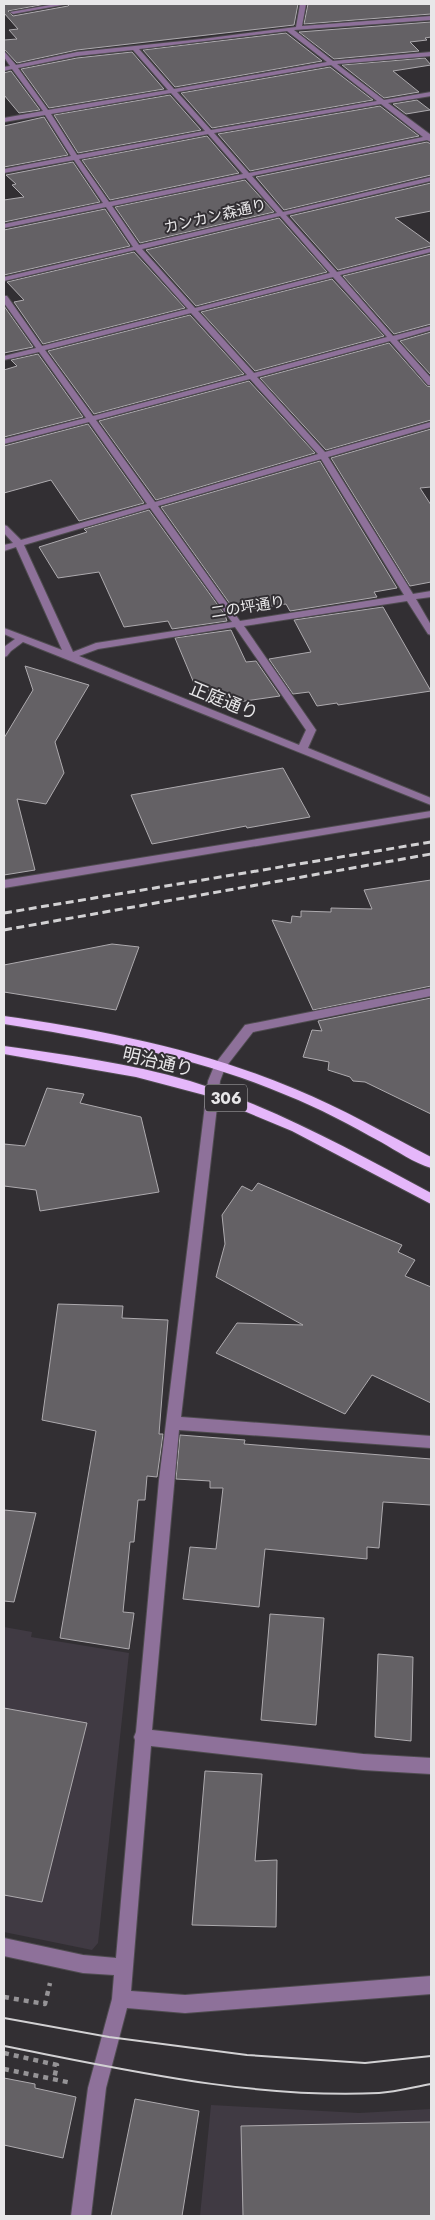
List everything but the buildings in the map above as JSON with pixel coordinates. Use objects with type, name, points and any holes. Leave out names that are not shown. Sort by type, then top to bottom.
[{"type":"main road","name":"明治通り","points":[[4,1020],[62,1028],[219,1067],[270,1083],[316,1103],[431,1163]]},
{"type":"main road","name":"明治通り","points":[[4,1050],[94,1065],[211,1092],[297,1128],[431,1199]]},
{"type":"street","points":[[13,12],[44,5],[65,4]]},
{"type":"street","points":[[299,28],[304,4]]},
{"type":"street","points":[[399,20],[431,10]]},
{"type":"street","points":[[4,69],[77,54],[288,29],[431,18]]},
{"type":"street","points":[[288,29],[430,139]]},
{"type":"street","points":[[135,48],[431,383]]},
{"type":"street","points":[[4,53],[15,66],[137,248],[323,455],[431,632]]},
{"type":"street","points":[[4,120],[333,63],[431,54]]},
{"type":"street","points":[[4,171],[210,132],[431,94]]},
{"type":"street","points":[[4,226],[430,139]]},
{"type":"street","name":"カンカン森通り","points":[[4,279],[431,179]]},
{"type":"street","points":[[4,358],[431,250]]},
{"type":"street","points":[[4,298],[238,624],[311,730],[302,750]]},
{"type":"street","points":[[4,442],[431,328]]},
{"type":"street","points":[[4,548],[431,424]]},
{"type":"street","points":[[4,528],[19,544],[70,656]]},
{"type":"street","name":"二の坪通り","points":[[70,656],[96,646],[431,594]]},
{"type":"street","name":"正庭通り","points":[[4,632],[70,656],[431,802]]},
{"type":"street","points":[[4,654],[7,649],[22,638]]},
{"type":"street","points":[[4,884],[431,814]]},
{"type":"street","points":[[81,2216],[98,2088],[121,1999],[142,1737],[173,1423],[211,1092],[219,1067],[249,1028],[431,992]]},
{"type":"street","points":[[173,1423],[431,1442]]},
{"type":"street","points":[[142,1737],[363,1762],[431,1766]]},
{"type":"street","points":[[4,1947],[83,1964],[123,1967]]},
{"type":"street","points":[[121,1999],[185,2004],[431,1985]]},
{"type":"path","points":[[4,1997],[46,2004],[55,1958]]},
{"type":"path","points":[[4,2053],[57,2065],[54,2079]]},
{"type":"path","points":[[4,2069],[98,2088]]},
{"type":"shaded area","points":[[4,1627],[32,1632],[31,1637],[129,1653],[98,1943],[92,1950],[4,1932]]},
{"type":"shaded area","points":[[211,2105],[359,2113],[431,2109],[431,2216],[200,2216]]},
{"type":"tram line","points":[[4,2018],[109,2037],[247,2055],[365,2063],[431,2056]]},
{"type":"tram line","points":[[4,2046],[190,2081],[284,2092],[331,2094],[379,2093],[431,2084]]},
{"type":"railway","points":[[4,913],[431,842]]},
{"type":"railway","points":[[4,930],[431,854]]}]
